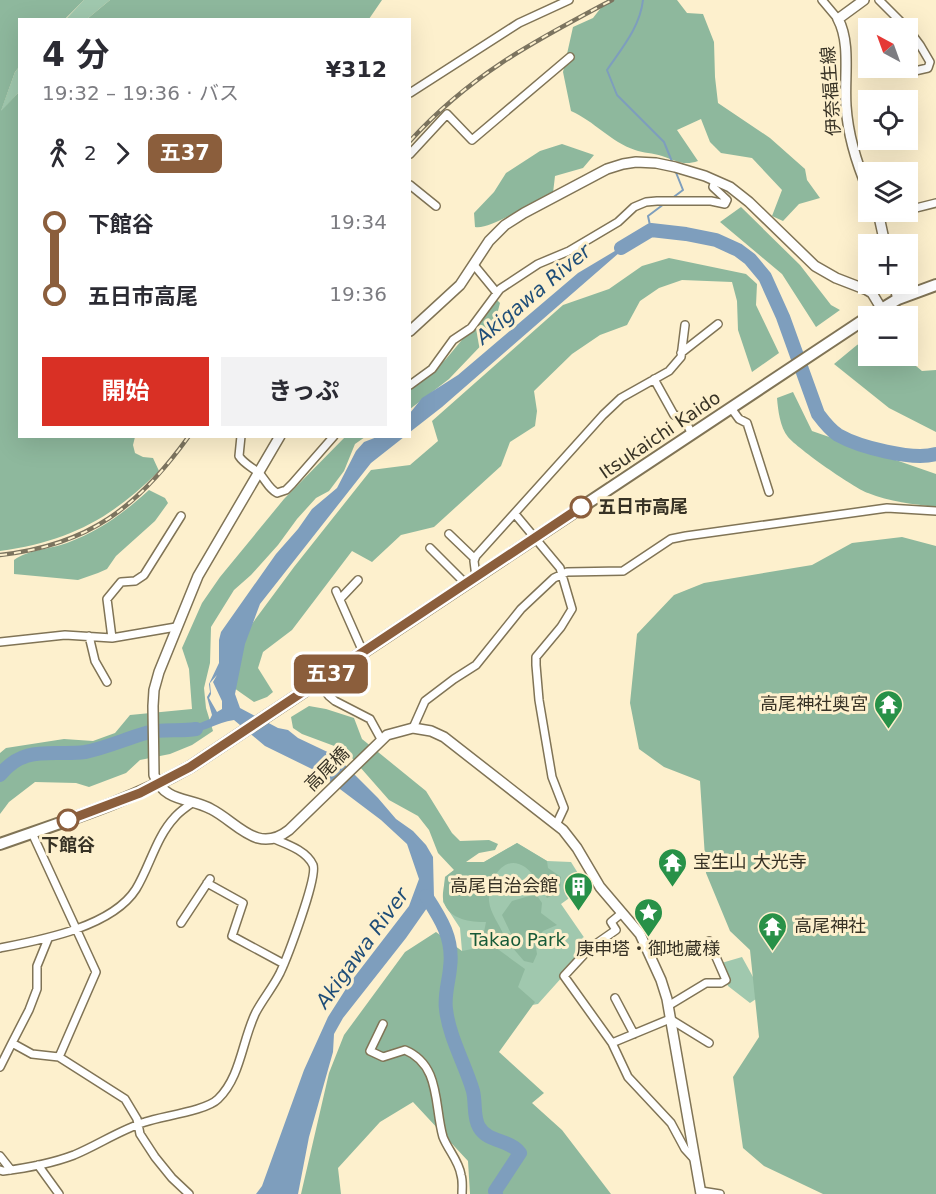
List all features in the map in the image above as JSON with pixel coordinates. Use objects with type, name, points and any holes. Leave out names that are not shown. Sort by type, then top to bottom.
[{"type":"main road","name":"Itsukaichi Kaido","points":[[885,306],[936,285]]},
{"type":"main road","name":"Itsukaichi Kaido","points":[[158,785],[288,703],[858,324]]},
{"type":"main road","points":[[0,844],[107,806],[158,785]]},
{"type":"street","points":[[411,92],[519,22],[569,0]]},
{"type":"street","points":[[822,0],[838,19]]},
{"type":"street","name":"伊奈福生線","points":[[858,164],[851,142],[846,104],[844,46],[838,19],[864,0]]},
{"type":"street","points":[[879,0],[896,18]]},
{"type":"street","points":[[918,43],[930,62],[928,68],[918,70]]},
{"type":"street","points":[[411,153],[447,114],[472,141],[570,57]]},
{"type":"street","points":[[411,330],[460,285],[494,235],[516,217],[615,166],[636,162],[656,163],[715,180],[743,196],[815,266],[836,278],[872,293],[880,306]]},
{"type":"street","points":[[411,384],[438,363],[453,340],[471,328],[500,288],[538,264],[569,251],[618,222],[634,207],[646,202],[711,201],[725,204],[727,200],[725,196],[713,187],[715,180]]},
{"type":"street","points":[[411,186],[436,206]]},
{"type":"street","points":[[918,208],[936,203]]},
{"type":"street","points":[[474,265],[497,293]]},
{"type":"street","points":[[897,294],[898,299]]},
{"type":"street","points":[[681,353],[718,324]]},
{"type":"street","points":[[474,558],[603,415],[621,398],[669,372],[681,357],[685,325]]},
{"type":"street","points":[[654,380],[675,415],[683,417],[692,434]]},
{"type":"street","points":[[731,408],[739,419],[747,423],[769,492]]},
{"type":"street","points":[[242,438],[239,456],[258,473],[270,489],[277,493],[286,490],[332,438]]},
{"type":"street","points":[[0,1170],[38,1165],[74,1155],[137,1125],[217,1101],[233,1078],[256,1013],[284,964],[301,919],[314,869],[307,856],[272,838],[259,838],[247,834],[213,810],[171,796],[158,785],[154,775],[153,745],[156,681],[176,627],[198,576],[279,438]]},
{"type":"street","points":[[413,728],[425,701],[476,665],[521,609],[554,578],[562,574],[586,570],[623,571],[671,539],[686,536],[887,508],[936,511]]},
{"type":"street","points":[[515,514],[560,568],[572,609],[537,657],[536,665],[539,700],[552,777],[564,808],[556,825]]},
{"type":"street","points":[[112,638],[107,599],[121,582],[135,581],[144,575],[181,516]]},
{"type":"street","points":[[449,534],[474,558],[476,577]]},
{"type":"street","points":[[430,548],[466,584]]},
{"type":"street","points":[[340,599],[358,580]]},
{"type":"street","points":[[336,591],[363,652]]},
{"type":"street","points":[[0,642],[65,635],[112,638],[176,627]]},
{"type":"street","points":[[89,636],[95,662],[107,682]]},
{"type":"street","points":[[318,682],[328,696],[335,701],[370,719],[381,739],[394,732],[413,728],[434,732],[452,741],[556,825],[575,844],[596,882],[644,941],[662,983],[701,1193],[720,1194]]},
{"type":"street","name":"高尾橋","points":[[272,838],[285,832],[381,739]]},
{"type":"street","points":[[0,948],[48,939],[106,917],[128,900],[136,889],[166,829],[174,818],[193,802]]},
{"type":"street","points":[[32,833],[96,972],[59,1057]]},
{"type":"street","points":[[181,923],[209,881],[243,903],[232,936],[284,964]]},
{"type":"street","points":[[622,913],[611,922],[616,930],[590,948],[564,976],[612,1043],[628,1077],[671,1123],[685,1149],[696,1162]]},
{"type":"street","points":[[0,1067],[37,989],[37,966],[48,939]]},
{"type":"street","points":[[668,1006],[706,983],[721,983],[726,980],[709,941]]},
{"type":"street","points":[[615,998],[634,1034]]},
{"type":"street","points":[[612,1043],[670,1019]]},
{"type":"street","points":[[670,1019],[709,1043]]},
{"type":"street","points":[[383,1024],[370,1052],[383,1057],[405,1050],[416,1055],[430,1073],[435,1087],[440,1127],[462,1176],[462,1194]]},
{"type":"street","points":[[12,1043],[32,1054],[59,1057],[125,1099],[132,1108],[140,1134],[154,1157],[189,1194]]},
{"type":"street","points":[[0,1156],[11,1170]]},
{"type":"street","points":[[38,1165],[59,1194]]},
{"type":"green space","points":[[0,0],[84,0],[66,18],[18,18],[18,68],[1,111],[18,93],[18,438],[135,438],[133,445],[135,453],[153,458],[159,471],[123,502],[87,526],[46,541],[0,551]]},
{"type":"green space","points":[[84,0],[110,0],[88,18],[67,18]]},
{"type":"green space","points":[[110,0],[382,0],[370,18],[88,18]]},
{"type":"green space","points":[[607,0],[677,0],[687,13],[703,14],[714,42],[718,103],[770,138],[805,169],[807,180],[820,198],[799,204],[783,221],[772,216],[782,190],[752,158],[721,153],[710,142],[701,119],[677,130],[698,161],[684,163],[626,146],[571,111],[563,72],[573,27],[593,18]]},
{"type":"green space","points":[[18,68],[18,93],[0,113]]},
{"type":"green space","points":[[562,144],[594,155],[583,168],[555,176],[553,193],[501,220],[482,227],[475,227],[474,213],[494,192],[506,173],[540,151]]},
{"type":"green space","points":[[741,207],[800,265],[831,305],[840,310],[816,327],[782,274],[720,222]]},
{"type":"green space","points":[[669,258],[746,274],[757,284],[756,305],[779,353],[752,372],[738,330],[737,301],[732,282],[682,280],[659,288],[640,301],[627,325],[600,335],[572,354],[534,391],[537,411],[535,426],[510,442],[501,466],[434,527],[401,535],[372,562],[352,551],[292,630],[263,652],[258,668],[273,692],[254,702],[234,688],[243,636],[371,470],[410,465],[438,441],[432,421],[563,305],[609,289],[642,266]]},
{"type":"green space","points":[[496,299],[500,303],[492,334],[449,379],[411,408],[411,387],[446,359],[466,335],[481,322]]},
{"type":"green space","points":[[857,345],[858,366],[916,366],[922,371],[936,370],[936,432],[889,408],[834,364]]},
{"type":"green space","points":[[793,392],[812,431],[936,474],[936,507],[893,501],[861,490],[794,443],[785,433],[781,423],[777,398]]},
{"type":"green space","points":[[344,438],[364,438],[355,444],[344,471],[329,491],[316,498],[278,545],[234,590],[211,627],[210,663],[204,688],[206,708],[213,731],[192,745],[170,754],[140,760],[126,773],[89,787],[76,783],[35,782],[9,802],[0,814],[0,753],[6,748],[64,739],[93,741],[115,733],[130,715],[192,709],[189,669],[182,648],[202,603],[220,577],[284,499]]},
{"type":"green space","points":[[149,490],[165,498],[168,503],[155,521],[116,556],[107,569],[78,580],[14,574],[14,560],[90,533],[121,514]]},
{"type":"green space","points":[[902,537],[936,546],[936,1194],[823,1194],[764,1166],[743,1148],[733,1077],[759,1037],[750,950],[730,931],[706,873],[700,781],[664,767],[639,749],[630,703],[637,634],[674,595],[704,583],[812,565],[852,543]]},
{"type":"green space","points":[[309,706],[354,718],[362,739],[426,791],[452,833],[460,841],[489,840],[498,844],[495,850],[479,853],[466,862],[484,862],[517,843],[547,861],[548,868],[561,877],[560,891],[547,898],[525,867],[517,863],[510,863],[498,872],[489,894],[491,910],[504,936],[500,941],[492,939],[484,932],[486,922],[461,919],[451,913],[444,902],[443,893],[445,877],[454,870],[438,853],[429,830],[418,816],[389,800],[345,750],[302,734],[293,728],[291,717]]},
{"type":"green space","name":"Takao Park","points":[[517,843],[547,861],[571,862],[586,886],[561,904],[590,946],[538,1004],[487,1013],[462,951],[460,928],[443,902],[445,877],[465,862],[484,862]]},
{"type":"green space","points":[[536,894],[542,903],[541,913],[557,925],[543,931],[535,942],[537,954],[533,963],[524,961],[511,946],[512,936],[502,915],[512,901]]},
{"type":"green space","points":[[436,932],[462,951],[492,945],[525,969],[518,987],[535,1002],[499,1052],[544,1093],[532,1103],[562,1130],[611,1194],[470,1194],[468,1161],[413,1102],[380,1122],[338,1168],[341,1194],[301,1194],[329,1073],[344,1035],[405,952]]},
{"type":"green space","points":[[742,957],[758,986],[756,999],[750,1003],[728,986],[718,964]]},
{"type":"water","points":[[635,239],[442,407],[411,431],[411,412],[422,398],[458,375],[578,273]]},
{"type":"water","points":[[374,438],[403,438],[371,463],[260,604],[245,644],[235,694],[240,708],[336,756],[396,819],[413,831],[433,857],[434,898],[406,938],[343,1018],[334,1034],[333,1052],[309,1137],[298,1194],[256,1194],[262,1186],[304,1070],[328,1017],[349,984],[409,906],[419,879],[407,844],[381,820],[316,771],[265,746],[234,720],[201,731],[180,731],[210,719],[212,715],[207,697],[210,692],[209,684],[219,663],[221,632],[276,554],[312,509],[337,488],[356,451],[364,442]],"holes":[[[217,675],[213,682],[222,701],[222,709],[217,712],[209,698],[210,683]]]},
{"type":"waterway","points":[[643,0],[634,28],[607,70],[617,95],[664,142],[673,164]]},
{"type":"waterway","points":[[671,199],[683,190],[675,170]]},
{"type":"waterway","points":[[651,230],[648,216],[664,204]]},
{"type":"waterway","name":"Akigawa River","points":[[621,248],[651,230],[716,240],[738,250],[750,259],[765,277],[783,317],[818,414],[830,428],[847,440],[886,452],[914,456],[936,454]]},
{"type":"waterway","points":[[0,775],[9,765],[29,755],[85,752],[152,732],[196,729]]},
{"type":"waterway","points":[[426,896],[441,921],[448,939],[451,958],[446,1009],[450,1030],[473,1091],[477,1123],[488,1136],[511,1145],[520,1153],[495,1191],[496,1194]]},
{"type":"railway","points":[[411,140],[456,97],[504,61],[612,0]]},
{"type":"railway","points":[[0,555],[32,550],[60,542],[85,532],[109,518],[150,483],[187,438]]},
{"type":"bus line","name":"五37","points":[[68,820],[140,793],[190,767],[581,507]]},
{"type":"place","name":"五日市高尾","points":[[581,507]]},
{"type":"place","name":"高尾神社奥宮","points":[[889,730]]},
{"type":"place","name":"下館谷","points":[[68,820]]},
{"type":"place","name":"宝生山 大光寺","points":[[672,888]]},
{"type":"place","name":"高尾自治会館","points":[[579,912]]},
{"type":"place","name":"庚申塔・御地蔵様","points":[[648,938]]},
{"type":"place","name":"高尾神社","points":[[773,952]]}]
